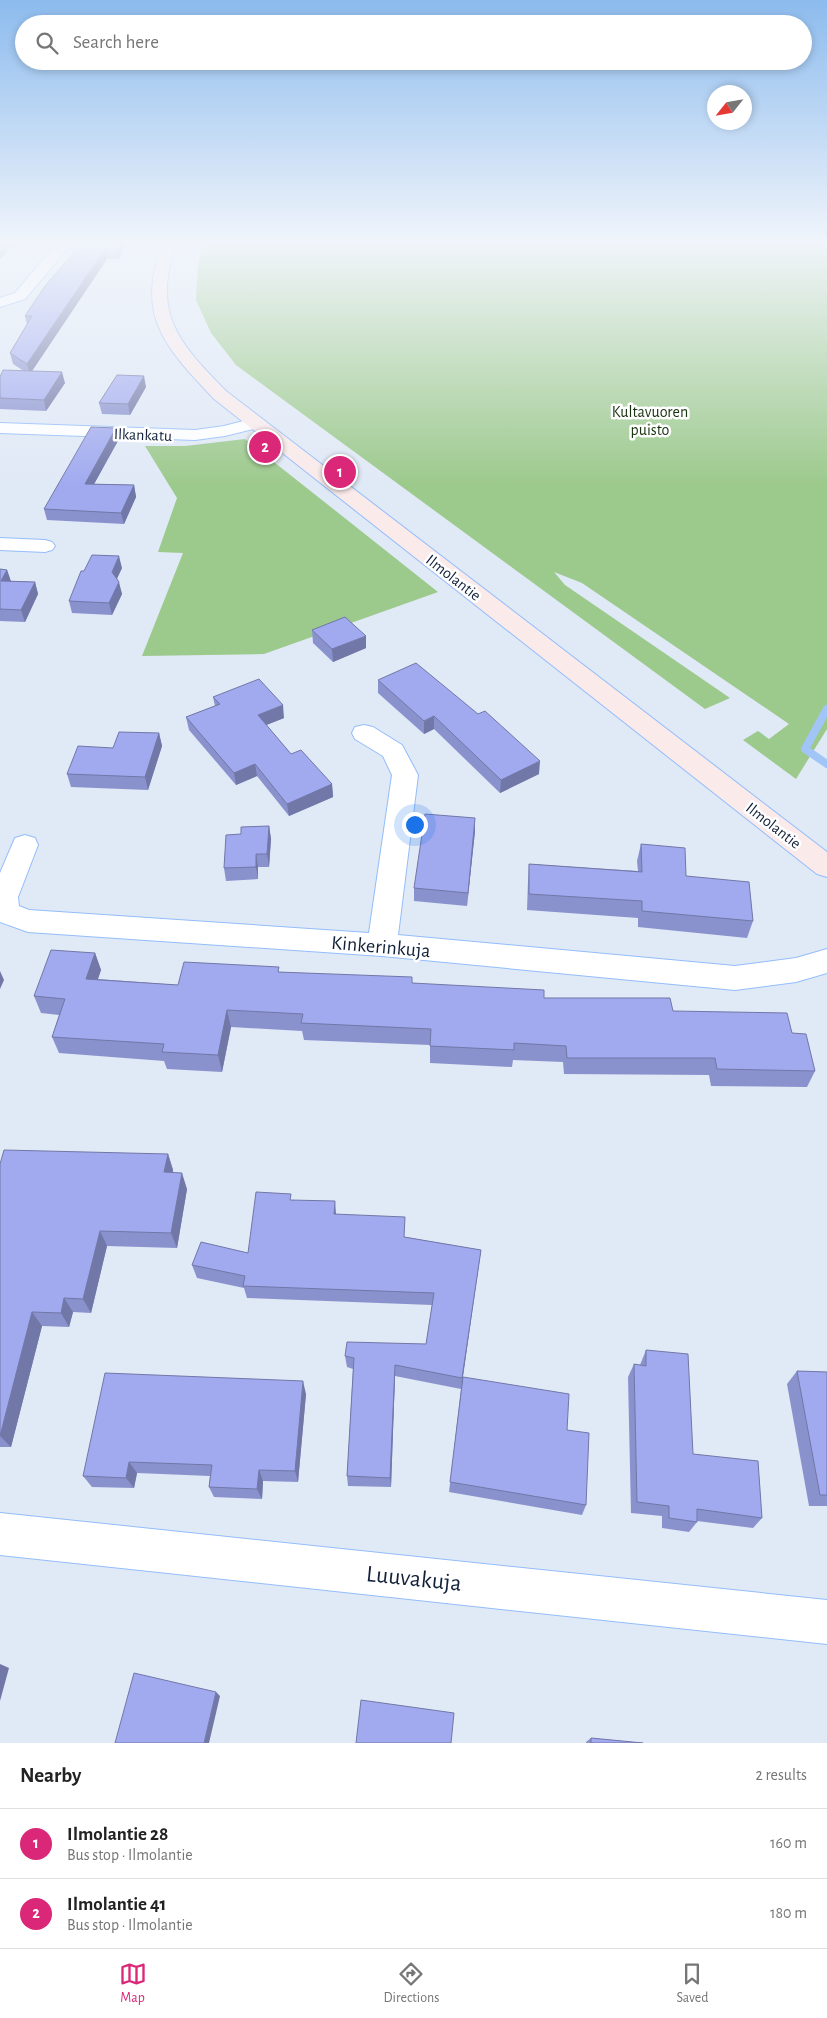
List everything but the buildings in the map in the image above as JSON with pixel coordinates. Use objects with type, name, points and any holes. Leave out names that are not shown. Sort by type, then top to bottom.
[{"type":"street","name":"Ilmolantie","points":[[164,323],[167,334],[195,370],[220,395],[827,866]]},
{"type":"street","name":"Ilkankatu","points":[[0,428],[195,435],[225,431],[255,423]]},
{"type":"street","points":[[0,544],[45,546]]},
{"type":"street","points":[[364,733],[393,751],[405,775],[382,945]]},
{"type":"street","name":"Kinkerinkuja","points":[[25,845],[4,897],[6,913],[28,921],[382,945],[735,978],[796,970],[827,960]]},
{"type":"street","name":"Luuvakuja","points":[[0,1534],[827,1622]]},
{"type":"green space","name":"Kultavuoren puisto","points":[[207,323],[827,323],[827,729],[796,779],[743,740],[758,731],[769,739],[789,724],[582,583],[554,572],[565,585],[730,698],[705,709],[236,365],[211,333]]},
{"type":"green space","points":[[245,439],[438,592],[264,654],[142,656],[183,553],[158,552],[177,498],[145,446],[185,446]]},
{"type":"waterway","points":[[827,709],[805,749],[827,764]]},
{"type":"place","name":"Ilmolantie 41","points":[[265,447]]},
{"type":"place","name":"Ilmolantie 28","points":[[340,472]]}]
